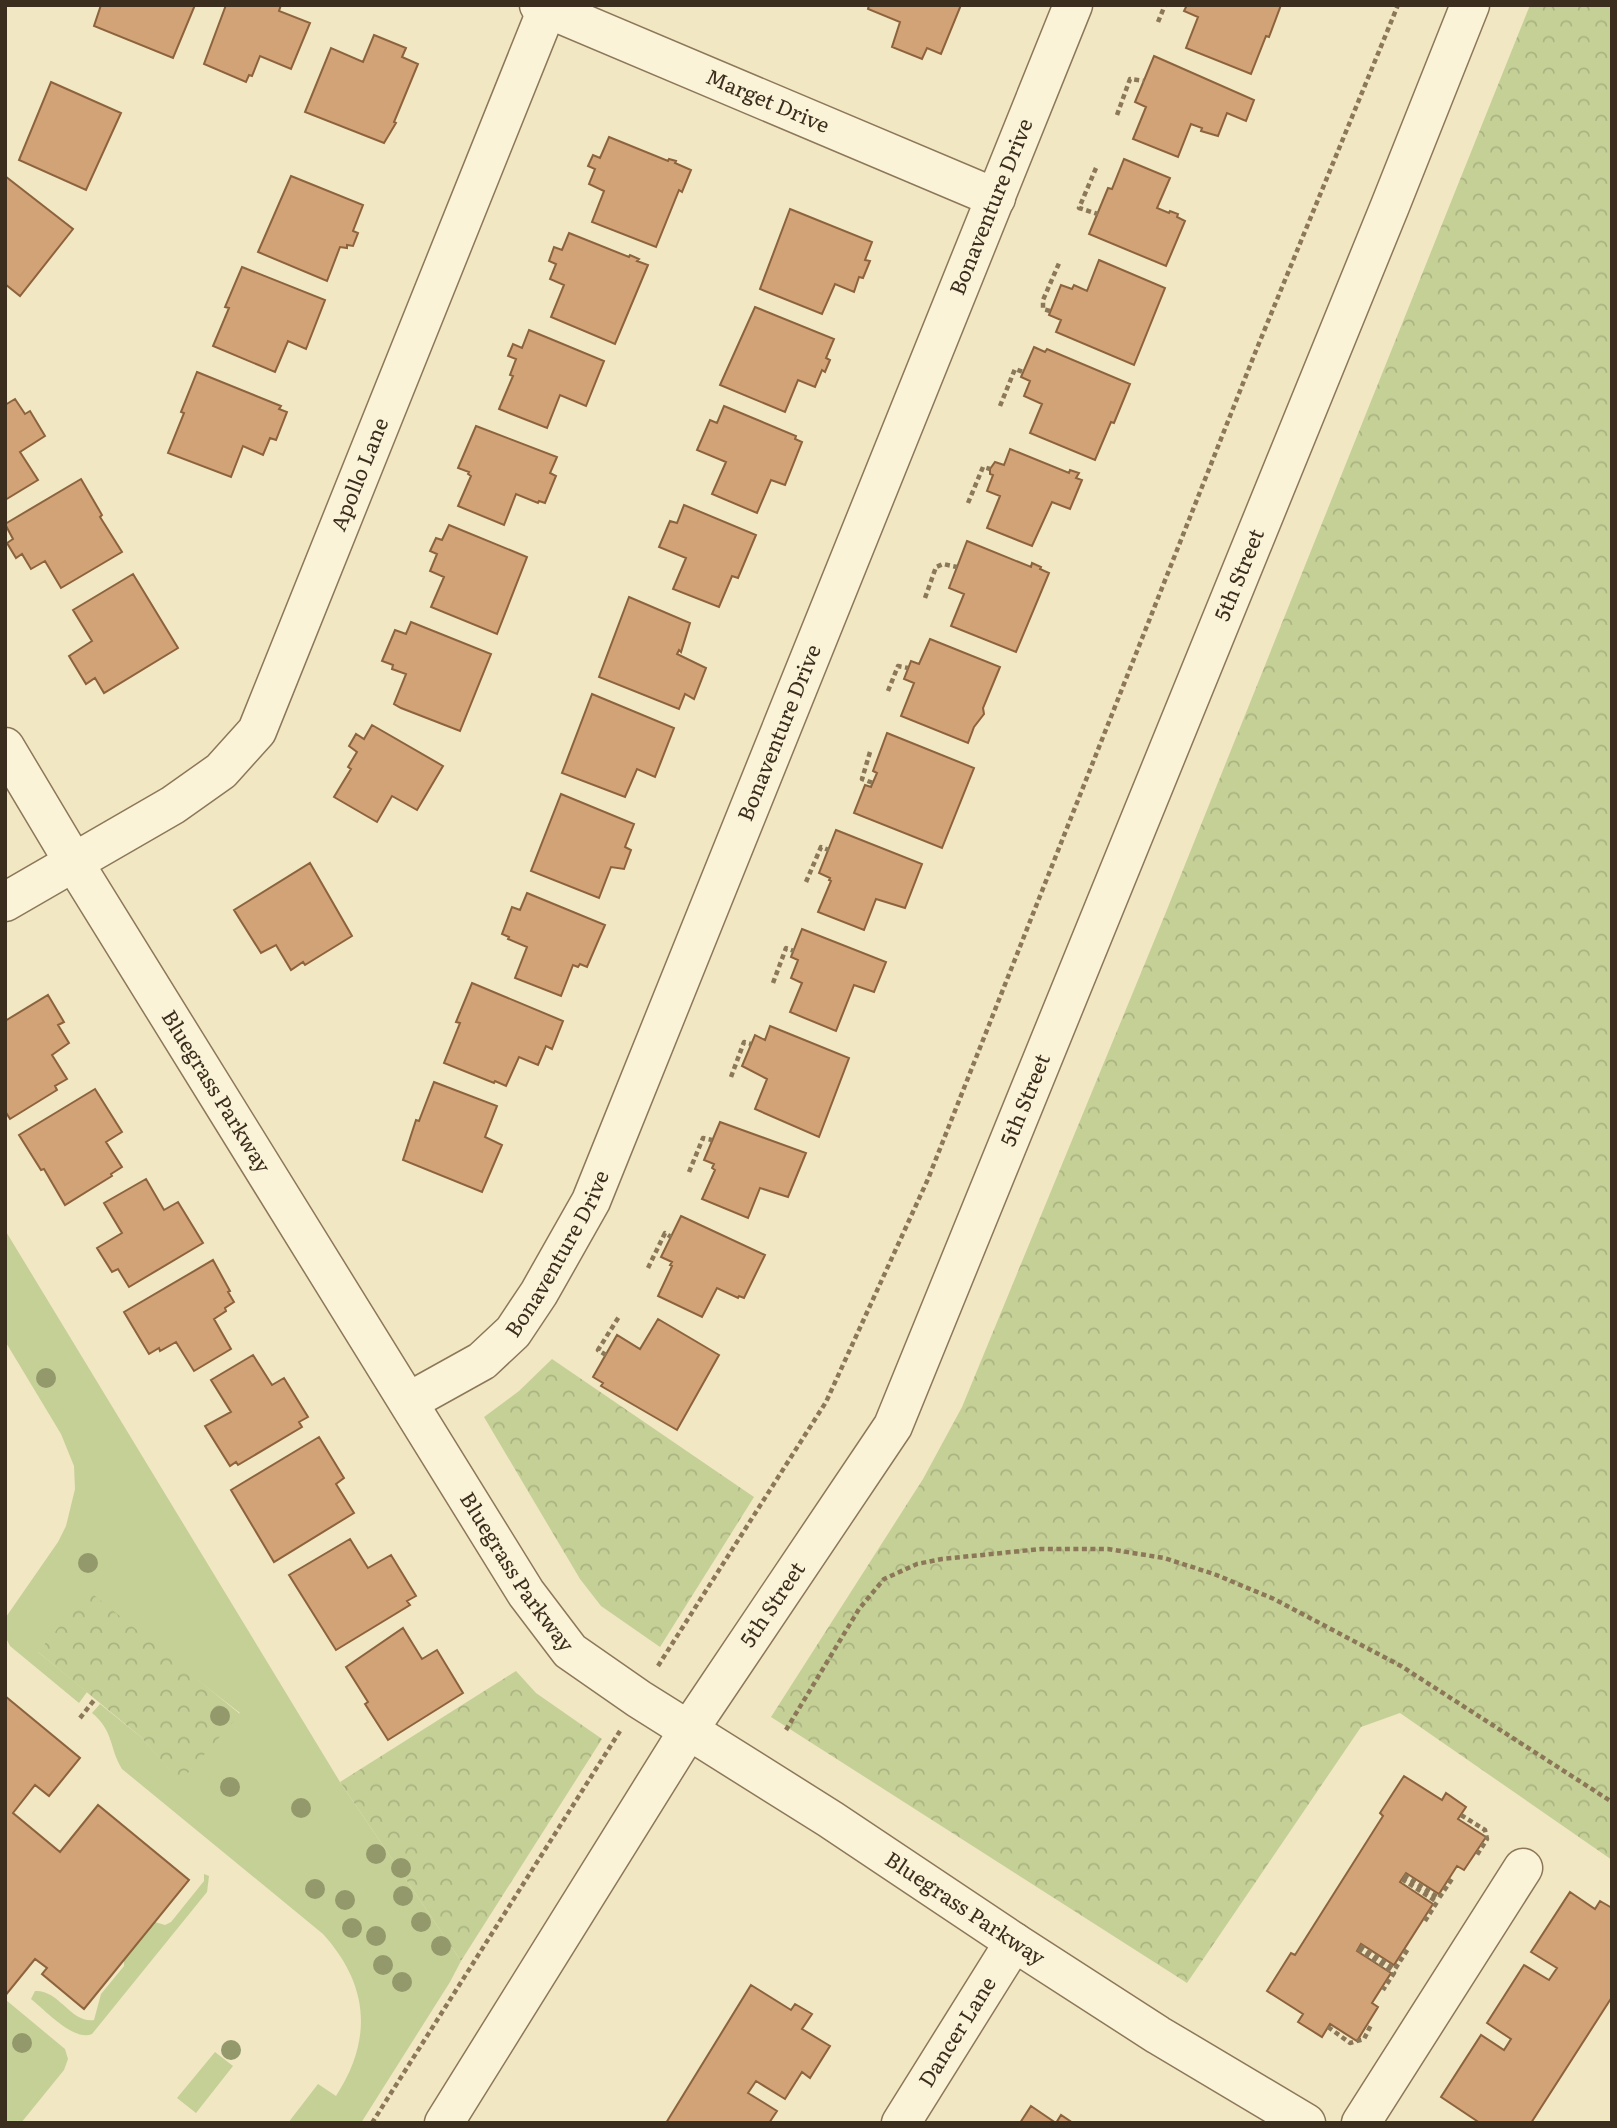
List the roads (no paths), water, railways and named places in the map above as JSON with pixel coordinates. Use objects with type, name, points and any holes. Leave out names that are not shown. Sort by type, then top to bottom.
[{"type":"street","name":"Bonaventure Drive","points":[[410,1401],[482,1361],[513,1332],[539,1293],[590,1201],[1073,5]]},
{"type":"street","name":"5th Street","points":[[444,2123],[688,1731],[893,1426],[1391,206],[1470,5]]},
{"type":"street","name":"Marget Drive","points":[[543,7],[996,198]]},
{"type":"street","name":"Apollo Lane","points":[[5,902],[173,805],[221,771],[257,731],[543,7]]},
{"type":"street","name":"Bluegrass Parkway","points":[[5,747],[527,1593],[570,1651],[688,1731],[830,1819],[1158,2035],[1306,2123]]},
{"type":"street","points":[[1361,2123],[1523,1868]]},
{"type":"street","name":"Dancer Lane","points":[[901,2123],[1014,1942]]}]
